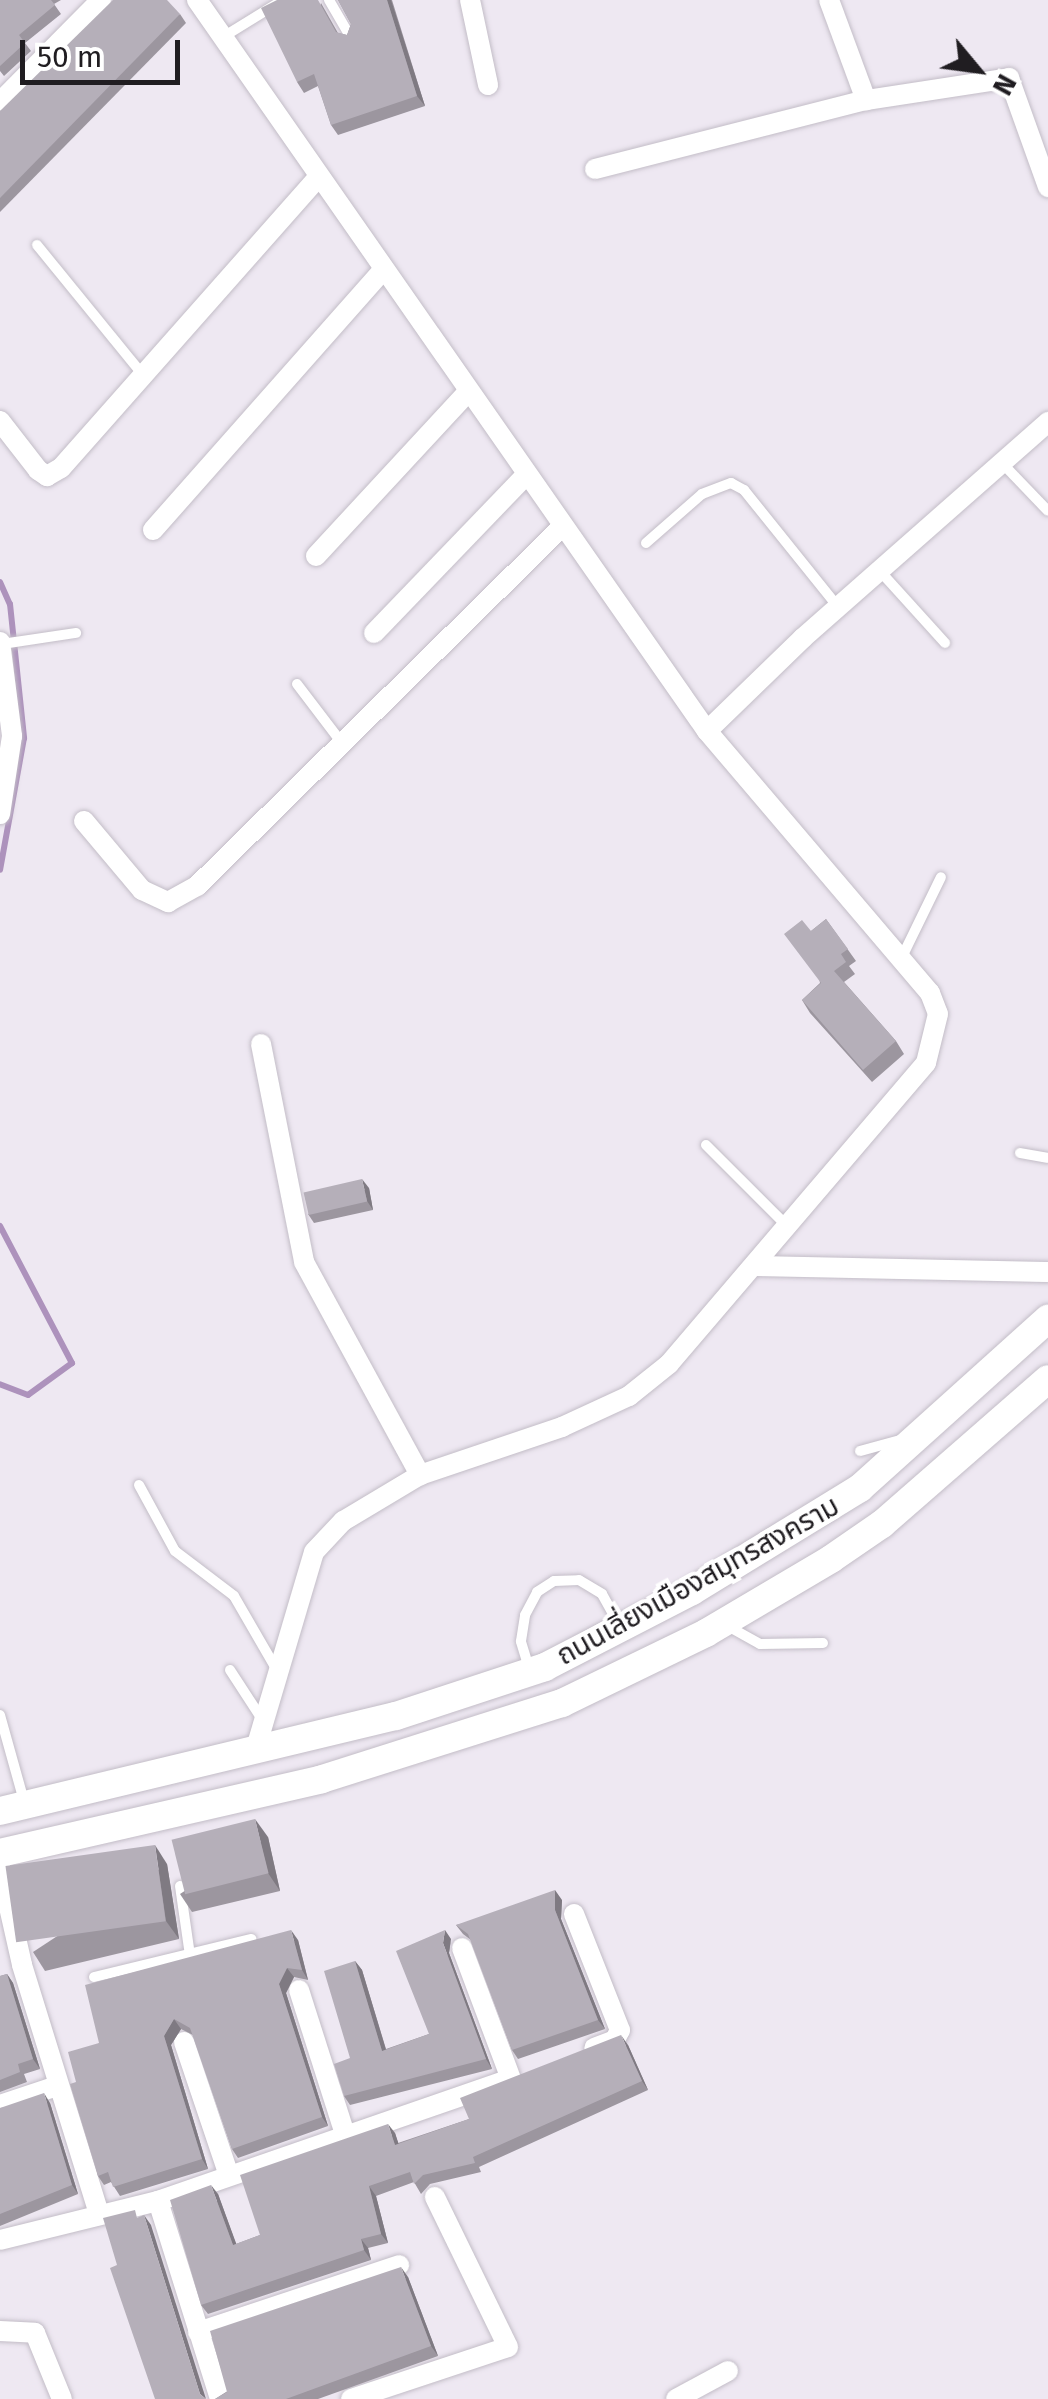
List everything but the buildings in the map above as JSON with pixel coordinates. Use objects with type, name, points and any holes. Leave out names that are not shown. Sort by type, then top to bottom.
[{"type":"main road","name":"ถนนเลี่ยงเมืองสมุทรสงคราม","points":[[13,1808],[396,1716],[530,1672],[622,1630],[812,1521],[860,1488],[1048,1319]]},
{"type":"main road","name":"ถนนเลี่ยงเมืองสมุทรสงคราม","points":[[0,1853],[170,1820],[322,1779],[562,1704],[722,1623],[831,1559],[882,1524],[1048,1379]]},
{"type":"street","points":[[197,0],[317,179],[708,731],[930,993],[938,1014],[926,1062],[669,1364],[629,1396],[562,1428],[420,1475],[343,1520],[314,1552],[255,1751]]},
{"type":"street","points":[[470,0],[488,84]]},
{"type":"street","points":[[829,0],[866,100]]},
{"type":"street","points":[[0,102],[95,2]]},
{"type":"street","points":[[595,168],[866,100],[1010,78],[1048,187]]},
{"type":"street","points":[[0,421],[48,476],[143,376],[317,179]]},
{"type":"street","points":[[153,530],[382,271]]},
{"type":"street","points":[[316,556],[468,392]]},
{"type":"street","points":[[708,731],[838,606],[1048,422]]},
{"type":"street","points":[[374,633],[526,475]]},
{"type":"street","points":[[84,822],[142,890],[168,902],[197,886],[562,526]]},
{"type":"street","points":[[1,806],[12,736],[3,643]]},
{"type":"street","points":[[261,1044],[304,1262],[420,1475]]},
{"type":"street","points":[[754,1266],[1048,1272]]},
{"type":"street","points":[[0,1867],[22,1965],[98,2211]]},
{"type":"street","points":[[574,1914],[620,2030],[615,2040],[580,2053]]},
{"type":"street","points":[[0,2240],[98,2211],[158,2201],[520,2076],[462,1948]]},
{"type":"street","points":[[299,1990],[346,2137]]},
{"type":"street","points":[[184,2042],[228,2176]]},
{"type":"street","points":[[0,2105],[58,2086]]},
{"type":"street","points":[[351,2399],[508,2347],[435,2198]]},
{"type":"street","points":[[158,2201],[220,2399]]},
{"type":"street","points":[[198,2332],[399,2265]]},
{"type":"street","points":[[0,2331],[35,2333],[62,2399]]},
{"type":"street","points":[[676,2399],[728,2371]]},
{"type":"lane","points":[[222,37],[283,0]]},
{"type":"lane","points":[[329,0],[351,38]]},
{"type":"lane","points":[[38,245],[143,376]]},
{"type":"lane","points":[[1002,462],[1048,511]]},
{"type":"lane","points":[[646,543],[702,494],[730,484],[744,490],[838,606]]},
{"type":"lane","points":[[880,571],[945,643]]},
{"type":"lane","points":[[3,643],[76,634]]},
{"type":"lane","points":[[297,684],[342,743]]},
{"type":"lane","points":[[901,959],[941,876]]},
{"type":"lane","points":[[706,1146],[787,1226]]},
{"type":"lane","points":[[1020,1153],[1048,1158]]},
{"type":"lane","points":[[860,1451],[920,1436]]},
{"type":"lane","points":[[139,1486],[176,1551],[234,1596],[278,1673]]},
{"type":"lane","points":[[530,1672],[522,1642],[525,1615],[538,1592],[554,1580],[579,1580],[602,1594],[622,1630]]},
{"type":"lane","points":[[722,1623],[760,1644],[823,1642]]},
{"type":"lane","points":[[230,1670],[264,1721]]},
{"type":"lane","points":[[0,1716],[13,1808]]},
{"type":"lane","points":[[176,1865],[190,1956]]},
{"type":"lane","points":[[94,1978],[251,1938]]},
{"type":"waterway","points":[[0,582],[10,604],[24,738],[0,870]]},
{"type":"waterway","points":[[0,1226],[72,1363],[28,1395],[0,1384]]}]
